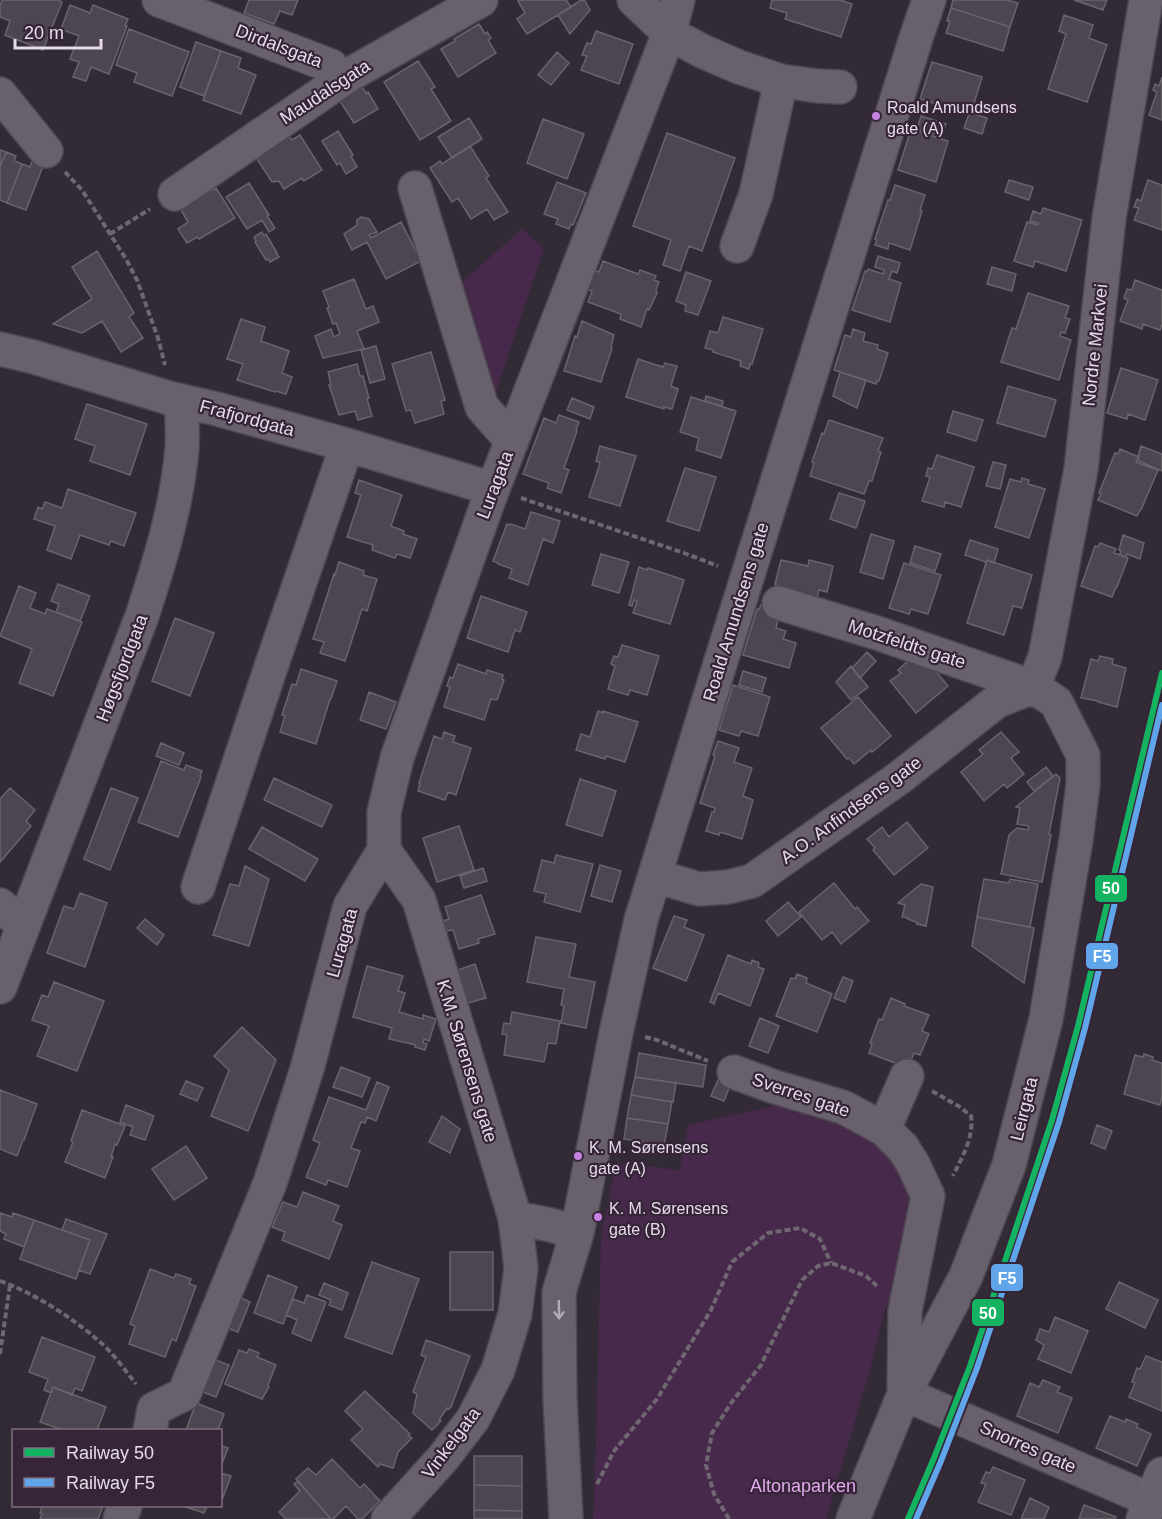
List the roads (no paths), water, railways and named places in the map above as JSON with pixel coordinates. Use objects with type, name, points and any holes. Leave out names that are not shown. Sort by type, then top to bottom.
[{"type":"street","name":"Dirdalsgata","points":[[159,0],[331,66]]},
{"type":"street","name":"Maudalsgata","points":[[175,194],[349,75],[481,0]]},
{"type":"street","points":[[634,0],[669,33],[730,63],[781,81],[818,87],[840,87]]},
{"type":"street","name":"Luragata","points":[[152,1420],[184,1394],[270,1183],[307,1069],[350,906],[384,850],[384,812],[398,758],[493,489],[669,33],[678,0]]},
{"type":"street","name":"Roald Amundsens gate","points":[[566,1519],[565,1475],[579,1396],[582,1294],[577,1233],[616,1033],[641,920],[929,0]]},
{"type":"street","name":"Nordre Markvei","points":[[1033,687],[1046,657],[1080,469],[1109,218],[1146,0]]},
{"type":"street","points":[[737,246],[756,194],[781,81]]},
{"type":"street","points":[[0,94],[46,152]]},
{"type":"street","name":"Luragata","points":[[415,188],[482,407],[512,441]]},
{"type":"street","name":"Frafjordgata","points":[[0,349],[34,357],[175,400],[217,409],[347,445],[493,489]]},
{"type":"street","name":"Høgsfjordgata","points":[[0,987],[12,915],[142,616],[162,555],[175,499],[182,446],[175,400]]},
{"type":"street","points":[[198,887],[347,445]]},
{"type":"street","name":"Motzfeldts gate","points":[[779,603],[877,633],[1033,687]]},
{"type":"street","name":"A.O. Anfindsens gate","points":[[655,876],[699,889],[728,887],[752,881],[899,778],[997,701],[1033,687]]},
{"type":"street","name":"Leirgata","points":[[853,1519],[904,1394],[966,1276],[1009,1165],[1047,1019],[1076,840],[1083,785],[1083,755],[1056,702],[1033,687]]},
{"type":"street","name":"K.M. Sørensens gate","points":[[384,850],[419,900],[515,1218]]},
{"type":"street","name":"Sverres gate","points":[[734,1072],[843,1107],[884,1129],[903,1148],[913,1164],[927,1196],[905,1311],[904,1394]]},
{"type":"street","points":[[884,1129],[907,1076]]},
{"type":"street","points":[[515,1218],[577,1233]]},
{"type":"street","name":"Vinkelgata","points":[[388,1519],[443,1458],[473,1419],[498,1370],[515,1314],[521,1268],[515,1218]]},
{"type":"street","name":"Snorres gate","points":[[904,1394],[1152,1498]]},
{"type":"rail line","name":"50","points":[[908,1519],[970,1366],[1052,1120],[1078,1026],[1162,673]]},
{"type":"rail line","name":"F5","points":[[916,1519],[977,1368],[1059,1122],[1085,1028],[1162,705]]},
{"type":"place","name":"Roald Amundsens gate (A)","points":[[876,116]]},
{"type":"place","name":"K. M. Sørensens gate (A)","points":[[578,1156]]},
{"type":"place","name":"K. M. Sørensens gate (B)","points":[[598,1217]]},
{"type":"park label","name":"Altonaparken","points":[[803,1486]]}]
